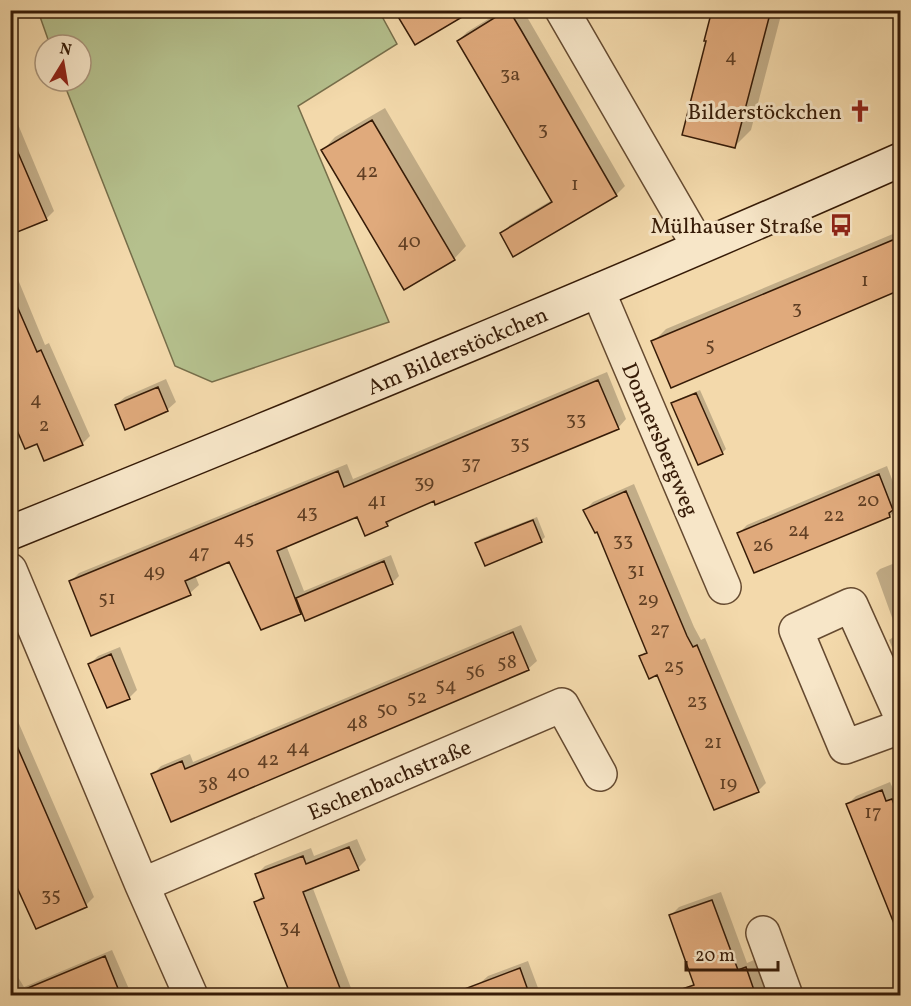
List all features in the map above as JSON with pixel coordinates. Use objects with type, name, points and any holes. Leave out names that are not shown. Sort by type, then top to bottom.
[{"type":"street","points":[[562,10],[699,247]]},
{"type":"street","name":"Am Bilderstöckchen","points":[[10,533],[598,291],[900,160]]},
{"type":"street","name":"Donnersbergweg","points":[[598,291],[724,587]]},
{"type":"street","points":[[10,570],[191,996]]},
{"type":"street","points":[[900,714],[851,605],[796,630],[844,747],[900,727]]},
{"type":"street","name":"Eschenbachstraße","points":[[142,885],[562,705],[600,774]]},
{"type":"street","points":[[763,933],[786,996]]},
{"type":"green space","points":[[38,11],[379,11],[397,44],[298,106],[389,322],[212,382],[175,366],[68,93],[93,93],[93,33],[46,33]]},
{"type":"building","points":[[394,10],[474,10],[415,45]]},
{"type":"building","points":[[507,10],[521,30],[617,196],[513,257],[500,233],[552,202],[457,41]]},
{"type":"building","points":[[712,10],[771,10],[735,148],[682,135]]},
{"type":"building","points":[[372,120],[455,260],[404,290],[321,150]]},
{"type":"building","points":[[10,134],[47,220],[10,235]]},
{"type":"building","points":[[900,237],[900,290],[671,388],[651,341]]},
{"type":"building","points":[[10,290],[37,352],[41,350],[83,445],[44,461],[37,444],[25,449],[10,414]]},
{"type":"building","points":[[598,380],[619,429],[435,505],[434,501],[386,522],[388,526],[365,536],[357,517],[277,551],[301,614],[261,630],[229,562],[185,581],[191,595],[91,636],[69,581],[338,471],[344,487]]},
{"type":"building","points":[[158,387],[168,411],[125,430],[115,405]]},
{"type":"building","points":[[696,393],[723,454],[698,465],[671,403]]},
{"type":"building","points":[[879,474],[893,510],[889,513],[890,517],[754,573],[737,533]]},
{"type":"building","points":[[626,491],[687,636],[693,647],[697,645],[759,792],[714,810],[657,675],[649,679],[639,656],[647,653],[597,532],[595,533],[583,510]]},
{"type":"building","points":[[533,520],[542,542],[485,566],[475,543]]},
{"type":"building","points":[[384,561],[393,584],[305,621],[296,598]]},
{"type":"building","points":[[513,632],[529,670],[171,822],[151,774],[182,761],[185,769]]},
{"type":"building","points":[[111,654],[130,699],[107,708],[88,664]]},
{"type":"building","points":[[10,730],[87,907],[36,929],[10,872]]},
{"type":"building","points":[[882,790],[886,801],[892,799],[900,820],[899,936],[846,804]]},
{"type":"building","points":[[349,847],[359,870],[303,892],[343,996],[291,996],[254,902],[264,898],[255,874],[303,856],[306,864]]},
{"type":"building","points":[[712,900],[738,970],[746,967],[756,996],[677,996],[676,991],[694,985],[669,915]]},
{"type":"building","points":[[105,956],[121,996],[11,996],[11,995]]},
{"type":"building","points":[[520,968],[530,996],[454,996],[454,993]]},
{"type":"place","name":"Bilderstöckchen","points":[[860,111]]},
{"type":"place","name":"Mülhauser Straße","points":[[841,225]]}]
